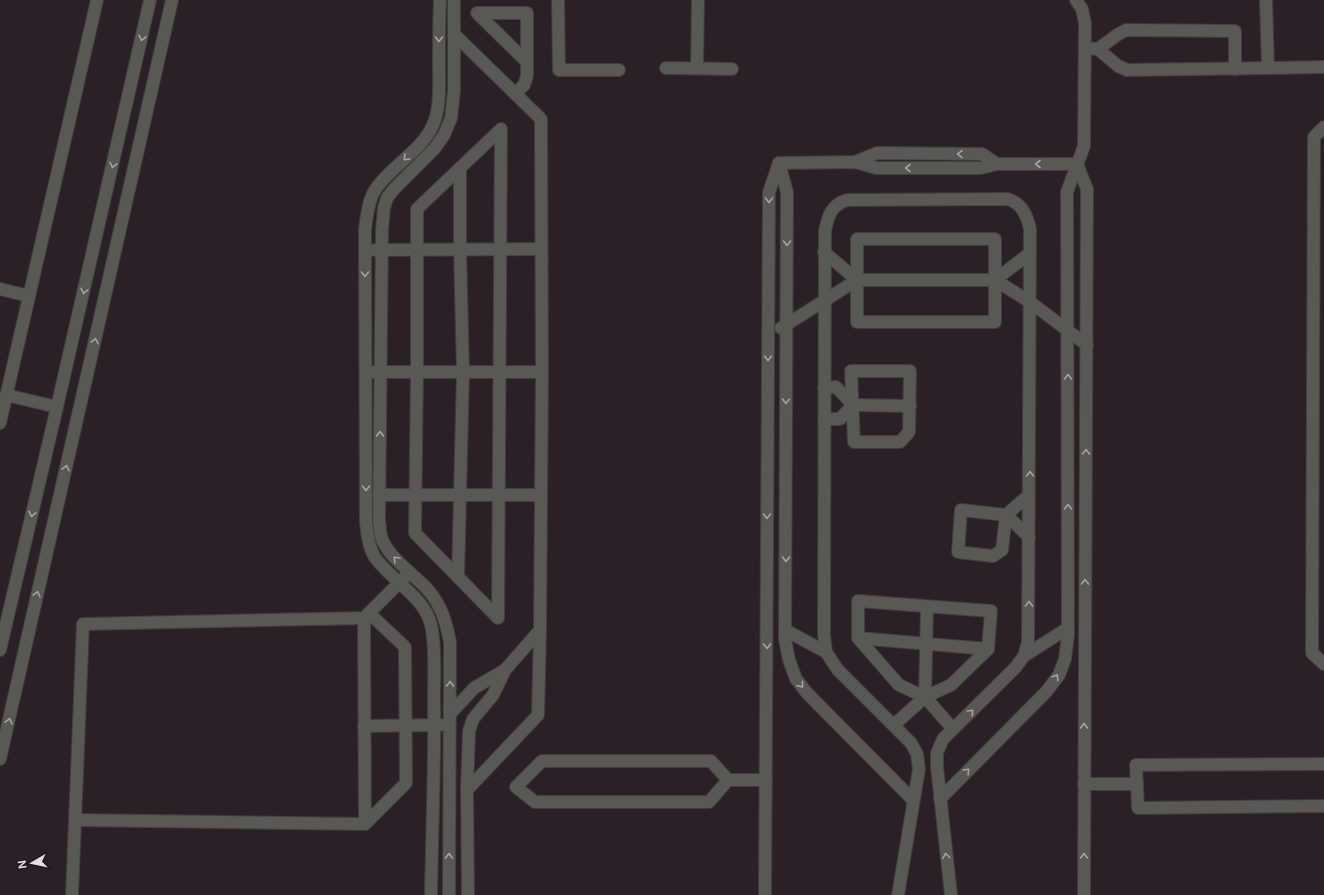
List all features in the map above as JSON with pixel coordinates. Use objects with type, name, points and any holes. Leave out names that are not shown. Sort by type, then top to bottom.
[{"type":"street","points":[[0,423],[5,387],[29,296],[97,0]]},
{"type":"street","points":[[0,650],[150,0]]},
{"type":"street","points":[[0,759],[172,0]]},
{"type":"street","points":[[431,895],[434,725],[433,644],[431,625],[427,613],[419,603],[374,556],[369,542],[366,520],[365,229],[369,207],[374,192],[382,181],[426,138],[433,127],[437,112],[439,91],[440,0]]},
{"type":"street","points":[[449,895],[450,642],[446,620],[439,606],[429,592],[387,548],[381,538],[379,521],[379,495],[381,250],[384,208],[387,198],[394,189],[435,148],[444,136],[451,118],[454,91],[454,0]]},
{"type":"street","points":[[558,0],[559,70],[619,70]]},
{"type":"street","points":[[697,68],[698,0]]},
{"type":"street","points":[[940,799],[1046,692],[1059,674],[1065,659],[1068,628],[1067,192],[1084,146],[1086,23],[1082,9],[1076,0]]},
{"type":"street","points":[[1266,0],[1268,68]]},
{"type":"street","points":[[516,94],[524,85],[527,76],[527,62],[527,13],[477,13],[527,62]]},
{"type":"street","points":[[1098,49],[1126,30],[1235,31],[1235,68]]},
{"type":"street","points":[[454,34],[541,119],[542,372],[538,715],[467,790]]},
{"type":"street","points":[[1085,48],[1098,49],[1118,66],[1127,70],[1324,67]]},
{"type":"street","points":[[666,68],[732,69]]},
{"type":"street","points":[[1324,127],[1314,137],[1318,271],[1318,516],[1312,653],[1324,664]]},
{"type":"street","points":[[501,130],[500,249],[498,618],[415,533],[415,495],[417,209],[501,130]]},
{"type":"street","points":[[779,163],[855,162],[876,168],[981,168],[997,164],[1077,164]]},
{"type":"street","points":[[779,163],[787,192],[785,639],[789,660],[796,680],[807,693],[914,800]]},
{"type":"street","points":[[765,895],[769,192],[779,163]]},
{"type":"street","points":[[1077,164],[1087,189],[1084,895]]},
{"type":"street","points":[[458,577],[463,372],[460,250],[460,168]]},
{"type":"street","points":[[898,895],[919,769],[917,754],[911,743],[838,670],[826,652],[824,634],[824,231],[827,218],[838,202],[847,200],[999,198],[1016,202],[1023,209],[1028,218],[1030,229],[1030,496],[1028,642],[1024,656]]},
{"type":"street","points":[[857,239],[995,239],[995,322],[857,322],[857,280],[857,239]]},
{"type":"street","points":[[365,250],[541,249]]},
{"type":"street","points":[[824,252],[857,280]]},
{"type":"street","points":[[995,280],[1030,253]]},
{"type":"street","points":[[1068,259],[1087,258]]},
{"type":"street","points":[[769,260],[787,259]]},
{"type":"street","points":[[768,336],[857,280],[995,280],[1030,302],[1087,345]]},
{"type":"street","points":[[0,289],[29,296]]},
{"type":"street","points":[[851,371],[910,371],[909,432],[900,442],[854,442],[853,405],[851,371]]},
{"type":"street","points":[[365,372],[542,372]]},
{"type":"street","points":[[5,387],[57,407]]},
{"type":"street","points":[[824,388],[836,387],[853,405],[910,406]]},
{"type":"street","points":[[824,419],[840,419],[853,405]]},
{"type":"street","points":[[1068,474],[1086,474]]},
{"type":"street","points":[[768,490],[786,489]]},
{"type":"street","points":[[379,495],[540,495]]},
{"type":"street","points":[[1029,537],[1006,515],[961,510],[958,552],[993,556],[1002,550],[1006,515],[1030,496]]},
{"type":"street","points":[[1068,535],[1085,534]]},
{"type":"street","points":[[767,540],[786,540]]},
{"type":"street","points":[[365,824],[364,726],[367,615],[410,572]]},
{"type":"street","points":[[894,725],[925,697],[951,685],[988,649],[991,611],[858,601],[858,638],[899,685],[925,697],[953,729]]},
{"type":"street","points":[[1068,605],[1085,605]]},
{"type":"street","points":[[925,697],[927,607]]},
{"type":"street","points":[[767,613],[785,613]]},
{"type":"street","points":[[72,895],[83,624],[367,615],[405,647],[406,783],[365,824],[76,820]]},
{"type":"street","points":[[951,895],[936,767],[937,753],[943,739],[1015,668],[1024,656],[1068,628]]},
{"type":"street","points":[[468,895],[467,790],[469,731],[473,719],[493,695],[505,670],[540,630]]},
{"type":"street","points":[[785,630],[826,652]]},
{"type":"street","points":[[858,638],[988,649]]},
{"type":"street","points":[[364,726],[434,725],[450,720],[474,688],[505,670]]},
{"type":"street","points":[[728,780],[709,802],[535,802],[516,787],[542,761],[711,761],[728,780],[766,780]]},
{"type":"street","points":[[1324,764],[1136,764],[1138,808],[1324,806]]},
{"type":"street","points":[[1084,784],[1137,784]]}]
